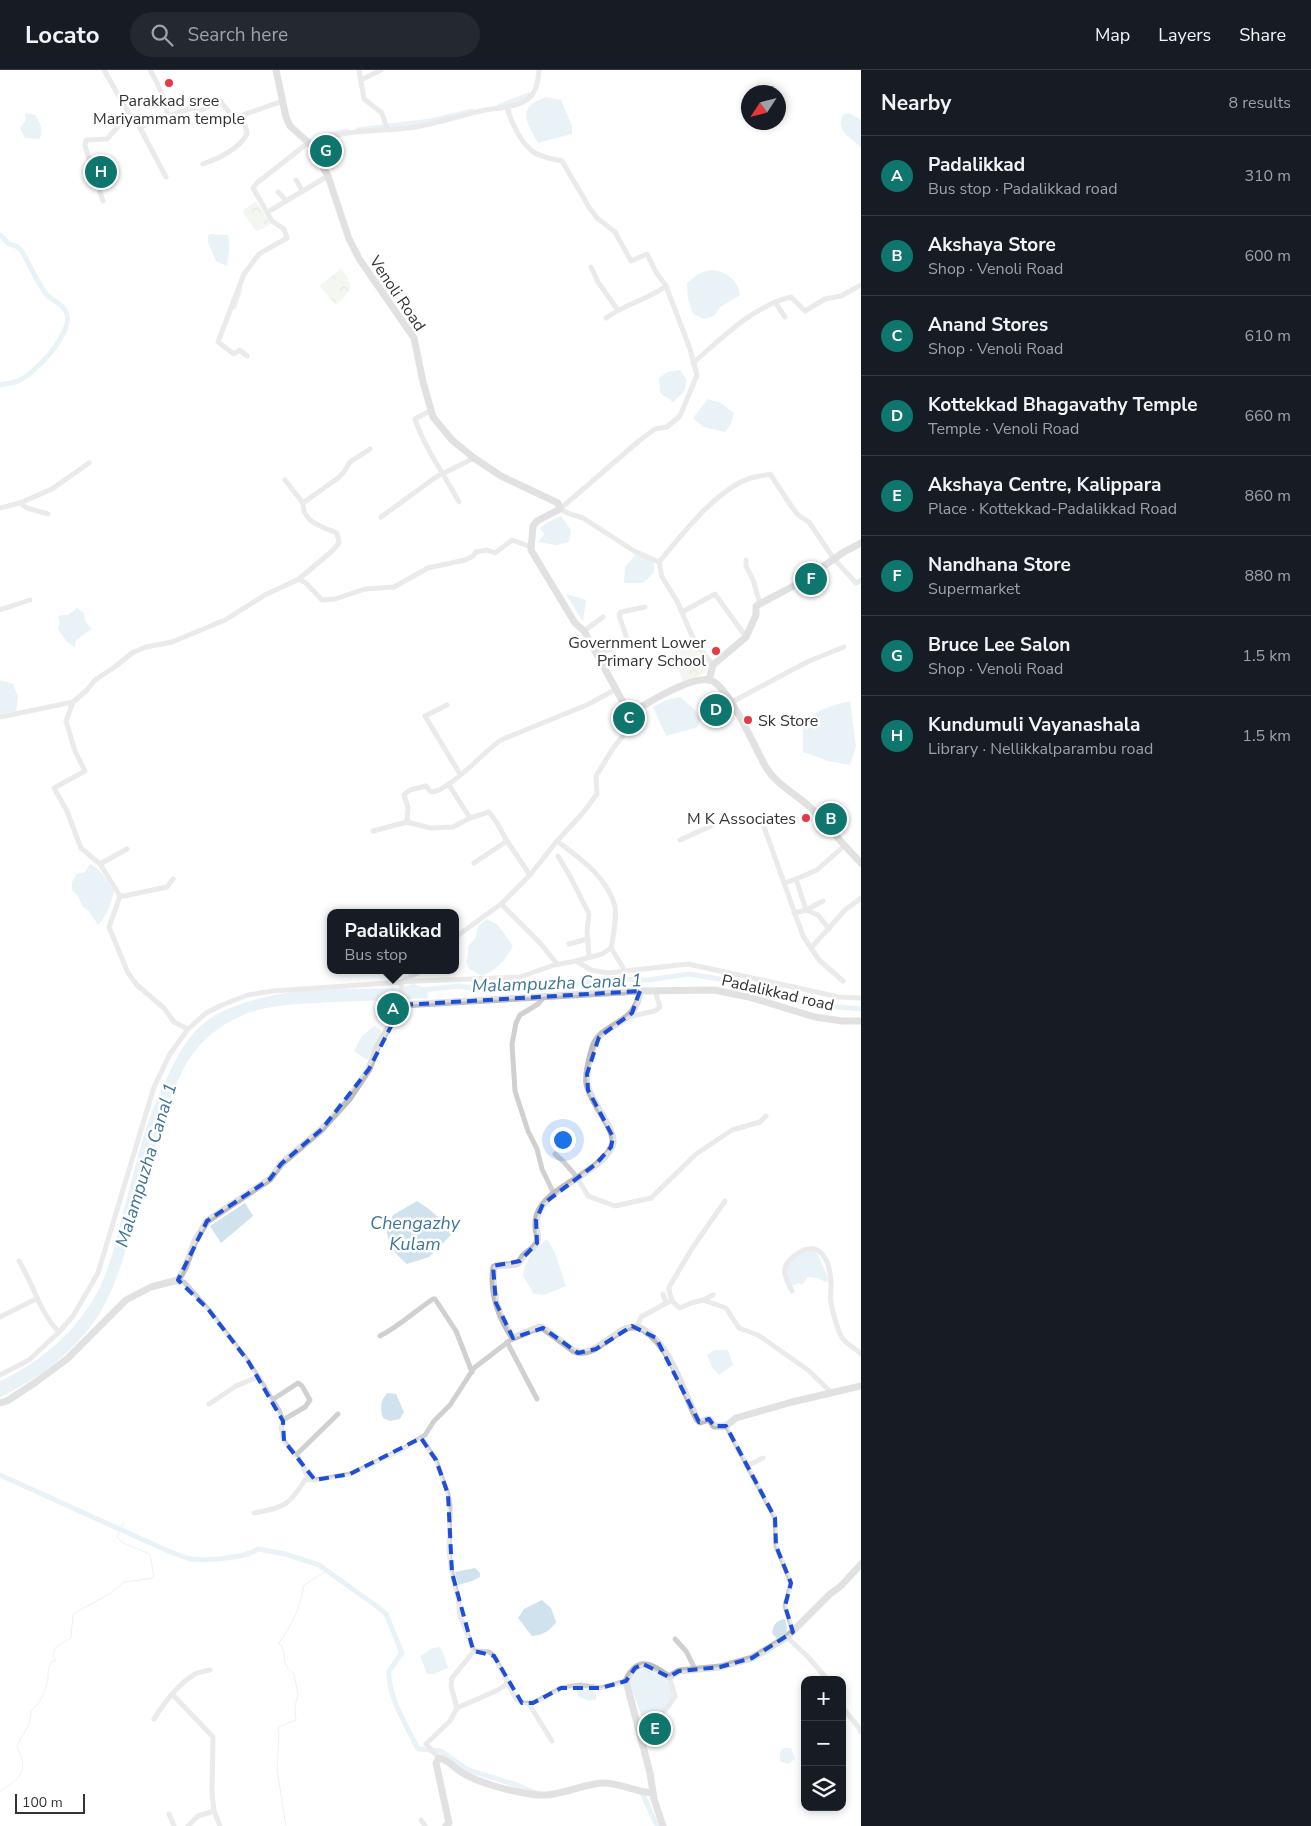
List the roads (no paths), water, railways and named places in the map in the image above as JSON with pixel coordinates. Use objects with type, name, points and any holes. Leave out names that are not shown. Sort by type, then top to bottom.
[{"type":"street","points":[[104,70],[132,119],[139,126],[166,177]]},
{"type":"street","points":[[150,70],[160,86],[168,115]]},
{"type":"street","name":"Venoli Road","points":[[276,70],[286,117],[290,126],[310,143],[328,176],[349,239],[360,260],[414,338],[430,410],[434,417],[452,440],[474,458],[501,476],[558,503],[560,508]]},
{"type":"street","points":[[359,70],[364,99],[382,113],[387,129]]},
{"type":"street","points":[[361,80],[381,70]]},
{"type":"street","points":[[247,356],[240,350],[234,354],[218,342],[244,274],[259,254],[287,238],[284,229],[272,221],[254,188],[257,183],[310,143],[349,133],[413,127],[523,102],[534,91],[539,70]]},
{"type":"street","points":[[139,126],[193,108],[202,110],[220,101],[234,118],[283,102]]},
{"type":"street","points":[[507,107],[510,118],[518,132],[533,152],[562,160],[589,207],[597,218],[615,232],[631,261],[647,254],[666,286],[690,349],[697,375],[680,416],[667,427],[655,429],[640,440],[560,508],[537,521],[533,526],[531,550],[575,623],[584,631],[624,704],[633,712],[665,694],[694,682],[709,680],[719,685],[746,727],[767,770],[776,780],[811,808],[861,863]]},
{"type":"street","points":[[203,164],[224,156],[242,142],[247,134],[243,115]]},
{"type":"street","points":[[103,201],[88,157],[85,142],[86,140],[106,139],[123,121],[132,119]]},
{"type":"street","points":[[270,210],[328,176]]},
{"type":"street","points":[[296,180],[302,190]]},
{"type":"street","points":[[278,192],[286,200]]},
{"type":"street","points":[[591,267],[598,282],[617,309]]},
{"type":"street","points":[[693,362],[750,315],[775,302],[791,297],[805,311],[825,299],[842,296],[861,285]]},
{"type":"street","points":[[606,318],[617,309],[656,293],[666,286]]},
{"type":"street","points":[[775,302],[785,317]]},
{"type":"street","points":[[430,410],[415,419],[418,429],[459,502]]},
{"type":"street","points":[[303,504],[338,478],[350,462],[370,449]]},
{"type":"street","points":[[381,517],[442,474],[474,458]]},
{"type":"street","points":[[0,508],[20,503],[52,489],[89,463]]},
{"type":"street","points":[[659,562],[700,513],[733,486],[750,478],[770,474],[792,508],[798,515],[809,522],[834,559],[856,583],[861,580]]},
{"type":"street","points":[[0,717],[73,702],[95,680],[132,653],[146,647],[172,642],[225,620],[265,595],[298,579],[332,551],[339,543],[337,533],[313,523],[304,512],[303,504],[285,480]]},
{"type":"street","points":[[20,503],[27,508],[48,514]]},
{"type":"street","points":[[560,508],[570,514],[583,518],[634,550],[659,562]]},
{"type":"street","points":[[298,579],[306,582],[322,600],[336,599],[365,589],[394,587],[428,568],[465,560],[476,552],[487,550],[495,553],[512,540],[532,546]]},
{"type":"street","points":[[709,680],[713,665],[746,637],[756,615],[756,606],[799,583],[861,543]]},
{"type":"street","points":[[746,560],[746,566],[753,580],[760,604]]},
{"type":"street","points":[[659,562],[662,577],[676,599],[696,643],[713,665]]},
{"type":"street","points":[[682,612],[715,594],[746,637]]},
{"type":"street","points":[[0,610],[30,600]]},
{"type":"street","points":[[597,654],[627,644],[618,615],[621,612],[645,608]]},
{"type":"street","points":[[584,631],[603,617]]},
{"type":"street","points":[[730,702],[809,661],[844,648]]},
{"type":"street","points":[[407,822],[408,808],[404,794],[407,791],[426,786],[430,792],[434,792],[449,785],[474,764],[488,748],[501,740],[589,704],[616,689]]},
{"type":"street","points":[[73,702],[66,721],[75,751],[85,771],[54,788],[67,811],[81,848],[100,864],[120,896]]},
{"type":"street","points":[[447,705],[425,716],[460,774]]},
{"type":"street","points":[[459,935],[500,904],[530,875],[557,841],[582,814],[596,796],[596,776],[614,747],[630,727],[640,708]]},
{"type":"street","points":[[449,785],[470,818]]},
{"type":"street","points":[[372,830],[407,822],[430,828],[453,827],[470,818],[489,812],[506,841],[530,875]]},
{"type":"street","points":[[763,824],[803,936],[818,960],[843,980]]},
{"type":"street","points":[[680,840],[714,825]]},
{"type":"street","points":[[474,863],[506,841]]},
{"type":"street","points":[[557,841],[589,865],[610,896],[616,908],[610,948],[625,971]]},
{"type":"street","points":[[784,883],[817,870],[844,846]]},
{"type":"street","points":[[100,864],[127,849]]},
{"type":"street","points":[[558,856],[589,914],[587,939],[589,956]]},
{"type":"street","points":[[120,896],[140,894],[167,887],[173,879]]},
{"type":"street","points":[[796,879],[806,910],[818,915],[828,929]]},
{"type":"street","points":[[120,896],[109,927],[128,973],[136,985],[164,1008],[174,1022],[188,1029]]},
{"type":"street","points":[[811,948],[845,910],[861,898]]},
{"type":"street","points":[[794,913],[806,910],[823,901]]},
{"type":"street","points":[[500,904],[541,944],[557,964]]},
{"type":"street","points":[[569,944],[587,939]]},
{"type":"street","points":[[0,1375],[29,1360],[59,1332],[73,1316],[98,1273],[154,1087],[170,1054],[188,1029],[206,1013],[248,995],[273,991],[401,982],[520,977],[557,964],[602,954],[610,948]]},
{"type":"street","points":[[576,961],[591,970],[608,973],[688,964],[839,997],[861,998]]},
{"type":"street","points":[[401,982],[415,974]]},
{"type":"street","points":[[178,1280],[185,1268],[195,1241],[207,1221],[270,1179],[281,1164],[322,1129],[349,1099],[369,1069],[377,1047],[402,1005],[401,982]]},
{"type":"street","name":"Padalikkad road","points":[[402,1005],[640,991],[714,990],[749,997],[815,1017],[842,1021],[861,1021]]},
{"type":"street","points":[[537,1399],[510,1340],[496,1303],[493,1269],[496,1266],[519,1262],[537,1243],[536,1220],[544,1204],[554,1194],[579,1178],[600,1160],[611,1147],[613,1142],[610,1130],[591,1097],[587,1074],[594,1045],[599,1037],[628,1017],[638,1004],[640,991]]},
{"type":"street","points":[[628,1017],[655,1011],[660,1007],[655,991]]},
{"type":"street","points":[[544,997],[538,1004],[520,1015],[516,1023],[512,1044],[515,1090],[542,1169],[554,1194]]},
{"type":"street","points":[[555,1154],[579,1178],[588,1196],[615,1206],[651,1198],[696,1154],[732,1130],[760,1122],[766,1116]]},
{"type":"street","points":[[713,1295],[703,1300],[691,1302],[680,1308],[672,1300],[668,1287],[725,1201]]},
{"type":"street","points":[[792,1291],[784,1274],[784,1268],[798,1253],[812,1247],[820,1252],[828,1265],[831,1302],[841,1336],[850,1347],[861,1354]]},
{"type":"street","points":[[19,1261],[36,1300],[59,1332]]},
{"type":"street","points":[[0,1403],[7,1401],[36,1382],[67,1359],[126,1300],[151,1287],[178,1280],[184,1282],[208,1308],[258,1377],[283,1420],[281,1428],[284,1441],[296,1455],[310,1478],[315,1480],[350,1474],[401,1450],[421,1438],[434,1420],[450,1406],[472,1372],[494,1351],[510,1340],[539,1328],[543,1328],[574,1351],[580,1353],[596,1349],[615,1334],[632,1326],[642,1328],[656,1338],[674,1369],[698,1420],[709,1419],[714,1426],[726,1426],[736,1418],[792,1402],[861,1386]]},
{"type":"street","points":[[663,1294],[666,1304]]},
{"type":"street","points":[[380,1336],[402,1323],[433,1299],[456,1330],[472,1372]]},
{"type":"street","points":[[0,1316],[36,1300]]},
{"type":"street","points":[[637,1327],[641,1317],[672,1300]]},
{"type":"street","points":[[703,1300],[726,1308],[739,1328],[758,1335],[808,1370],[832,1393]]},
{"type":"street","points":[[209,1404],[236,1386],[258,1377]]},
{"type":"street","points":[[272,1400],[298,1383],[302,1386],[310,1400],[305,1407],[283,1420]]},
{"type":"street","points":[[296,1455],[338,1414]]},
{"type":"street","points":[[726,1426],[775,1518],[776,1546],[791,1582],[785,1606],[790,1634],[825,1676]]},
{"type":"street","points":[[421,1438],[436,1460],[448,1494],[450,1505],[449,1551],[452,1573],[460,1616],[474,1651]]},
{"type":"street","points":[[747,1466],[763,1458]]},
{"type":"street","points":[[254,1513],[276,1509],[285,1505],[294,1498],[305,1480],[310,1478]]},
{"type":"street","points":[[669,1676],[678,1671],[720,1666],[752,1658],[790,1634],[830,1594],[841,1586],[861,1564]]},
{"type":"street","points":[[676,1639],[686,1651],[695,1669]]},
{"type":"street","points":[[474,1651],[489,1652],[494,1656],[516,1699],[522,1703],[529,1704],[561,1688],[580,1685],[601,1688],[626,1681],[634,1668],[643,1664],[654,1667],[669,1676],[675,1696],[670,1705],[640,1730]]},
{"type":"street","points":[[457,1708],[451,1686],[452,1678],[474,1651]]},
{"type":"street","points":[[154,1719],[163,1705],[195,1674],[210,1670]]},
{"type":"street","points":[[626,1681],[640,1730],[651,1793],[663,1826]]},
{"type":"street","points":[[508,1683],[498,1690],[457,1708],[450,1721],[426,1744],[439,1758],[444,1759],[462,1773],[487,1783],[530,1794],[546,1797],[603,1783],[651,1793]]},
{"type":"street","points":[[173,1695],[213,1737],[212,1792],[214,1811],[220,1826]]},
{"type":"street","points":[[529,1704],[552,1741]]},
{"type":"street","points":[[846,1712],[857,1723],[861,1732]]},
{"type":"street","points":[[439,1758],[436,1763],[448,1825]]},
{"type":"street","points":[[188,1826],[198,1816],[214,1811]]},
{"type":"street","points":[[169,1814],[174,1826]]},
{"type":"street","points":[[422,1820],[425,1826]]},
{"type":"water","points":[[546,97],[561,100],[572,126],[572,134],[538,143],[527,121],[527,110],[530,105]]},
{"type":"water","points":[[25,113],[35,115],[37,118],[41,129],[40,139],[25,138],[20,128],[26,120]]},
{"type":"water","points":[[849,113],[861,120],[861,148],[842,130],[841,121],[843,115]]},
{"type":"water","points":[[210,234],[228,235],[227,266],[216,261],[208,242]]},
{"type":"water","points":[[710,270],[725,274],[734,280],[740,295],[720,307],[714,316],[704,319],[693,314],[688,299],[687,283],[698,274]]},
{"type":"water","points":[[680,370],[687,380],[684,392],[673,402],[660,393],[659,378],[667,372]]},
{"type":"water","points":[[708,399],[721,403],[734,413],[731,424],[725,432],[703,427],[693,418]]},
{"type":"water","points":[[561,516],[571,530],[569,542],[556,545],[538,542],[544,534],[540,528]]},
{"type":"water","points":[[636,554],[654,562],[654,573],[643,583],[624,583],[625,567]]},
{"type":"water","points":[[566,594],[586,600],[583,622]]},
{"type":"water","points":[[77,608],[84,613],[85,621],[92,629],[76,640],[75,647],[67,642],[58,629],[60,621],[58,617],[68,615]]},
{"type":"water","points":[[0,680],[13,684],[18,697],[16,711],[0,714]]},
{"type":"water","points":[[680,697],[694,709],[701,719],[698,727],[666,736],[653,707],[666,700]]},
{"type":"water","points":[[850,701],[856,746],[850,765],[828,761],[803,752],[803,722],[819,711]]},
{"type":"water","points":[[90,864],[101,873],[114,891],[108,910],[98,925],[72,890],[72,882],[77,874],[85,872]]},
{"type":"water","points":[[487,919],[498,925],[513,946],[500,964],[482,976],[469,969],[466,961],[468,946],[475,939],[478,926]]},
{"type":"water","points":[[413,984],[427,988],[428,998],[330,1002],[270,1007],[251,1012],[231,1021],[213,1033],[197,1048],[182,1071],[177,1083],[123,1258],[112,1290],[100,1313],[80,1339],[56,1362],[15,1390],[0,1397],[0,1381],[45,1354],[71,1330],[92,1302],[100,1287],[113,1251],[148,1122],[177,1058],[195,1031],[211,1017],[221,1012],[264,997],[331,989],[400,988]]},
{"type":"water","points":[[374,1026],[381,1030],[381,1037],[367,1060],[354,1051],[362,1036]]},
{"type":"water","name":"Chengazhy Kulam","points":[[417,1201],[436,1215],[451,1235],[429,1257],[407,1264],[392,1248],[386,1227],[393,1215]]},
{"type":"water","points":[[245,1203],[253,1216],[221,1243],[210,1226]]},
{"type":"water","points":[[547,1239],[555,1253],[566,1286],[544,1295],[534,1294],[523,1276],[524,1269],[531,1255]]},
{"type":"water","points":[[810,1247],[817,1253],[829,1280],[826,1282],[808,1277],[802,1285],[799,1283],[793,1286],[785,1269],[794,1259]]},
{"type":"water","points":[[714,1350],[728,1350],[733,1365],[719,1375],[712,1367],[707,1355]]},
{"type":"water","points":[[387,1393],[396,1394],[404,1412],[400,1419],[390,1421],[383,1418],[381,1405]]},
{"type":"water","points":[[475,1568],[480,1573],[480,1577],[458,1585],[455,1572]]},
{"type":"water","points":[[542,1600],[551,1608],[556,1622],[546,1632],[532,1636],[518,1618],[524,1609]]},
{"type":"water","points":[[784,1619],[786,1621],[787,1635],[778,1640],[772,1633],[773,1628],[777,1622]]},
{"type":"water","points":[[439,1647],[442,1650],[448,1668],[434,1674],[427,1674],[420,1656],[432,1648]]},
{"type":"water","points":[[645,1669],[664,1677],[674,1691],[667,1706],[644,1722],[629,1682],[636,1672]]},
{"type":"water","points":[[583,1686],[592,1690],[597,1699],[589,1701],[578,1696],[576,1689]]},
{"type":"water","points":[[783,1748],[791,1748],[795,1759],[788,1764],[780,1761],[780,1752]]},
{"type":"waterway","points":[[500,106],[529,95]]},
{"type":"waterway","points":[[389,126],[431,121],[472,111]]},
{"type":"waterway","points":[[358,130],[381,127]]},
{"type":"waterway","points":[[308,144],[324,136],[347,131]]},
{"type":"waterway","points":[[0,235],[9,244],[21,250],[42,289],[66,311],[67,315],[64,333],[41,364],[23,378],[13,383],[0,385]]},
{"type":"waterway","points":[[234,307],[240,289]]},
{"type":"waterway","name":"Malampuzha Canal 1","points":[[422,990],[459,986],[482,990],[552,984],[580,984],[601,979],[648,980],[689,974],[743,983],[818,1005],[861,1009]]},
{"type":"waterway","points":[[0,1475],[168,1551],[191,1559],[226,1558],[245,1555],[258,1549],[285,1554],[319,1565],[386,1614],[402,1653],[389,1671],[392,1691],[399,1712],[418,1749],[441,1751],[468,1770],[536,1793]]},
{"type":"waterway","points":[[0,1791],[21,1774],[21,1756],[17,1747],[30,1721],[31,1711],[38,1704],[44,1692],[50,1665],[52,1661],[56,1661],[53,1656],[55,1648],[71,1638],[73,1614],[111,1593],[124,1582],[154,1578],[150,1554],[123,1543],[117,1537],[124,1523]]},
{"type":"waterway","points":[[286,1826],[277,1769],[278,1727],[296,1720],[295,1707],[298,1694],[294,1674],[286,1666],[282,1647],[279,1643],[295,1616],[304,1585],[327,1571]]},
{"type":"waterway","points":[[641,1790],[657,1826]]},
{"type":"place","name":"Parakkad sree Mariyammam temple","points":[[169,83]]},
{"type":"place","name":"Bruce Lee Salon","points":[[326,151]]},
{"type":"place","name":"Kundumuli Vayanashala","points":[[101,172]]},
{"type":"place","name":"Nandhana Store","points":[[811,579]]},
{"type":"place","name":"Government Lower Primary School","points":[[716,651]]},
{"type":"place","name":"Kottekkad Bhagavathy Temple","points":[[716,710]]},
{"type":"place","name":"Anand Stores","points":[[629,718]]},
{"type":"place","name":"Sk Store","points":[[748,720]]},
{"type":"place","name":"M K Associates","points":[[806,818]]},
{"type":"place","name":"Akshaya Store","points":[[831,819]]},
{"type":"place","name":"Padalikkad","points":[[393,1009]]},
{"type":"place","name":"Akshaya Centre, Kalippara","points":[[655,1729]]}]
